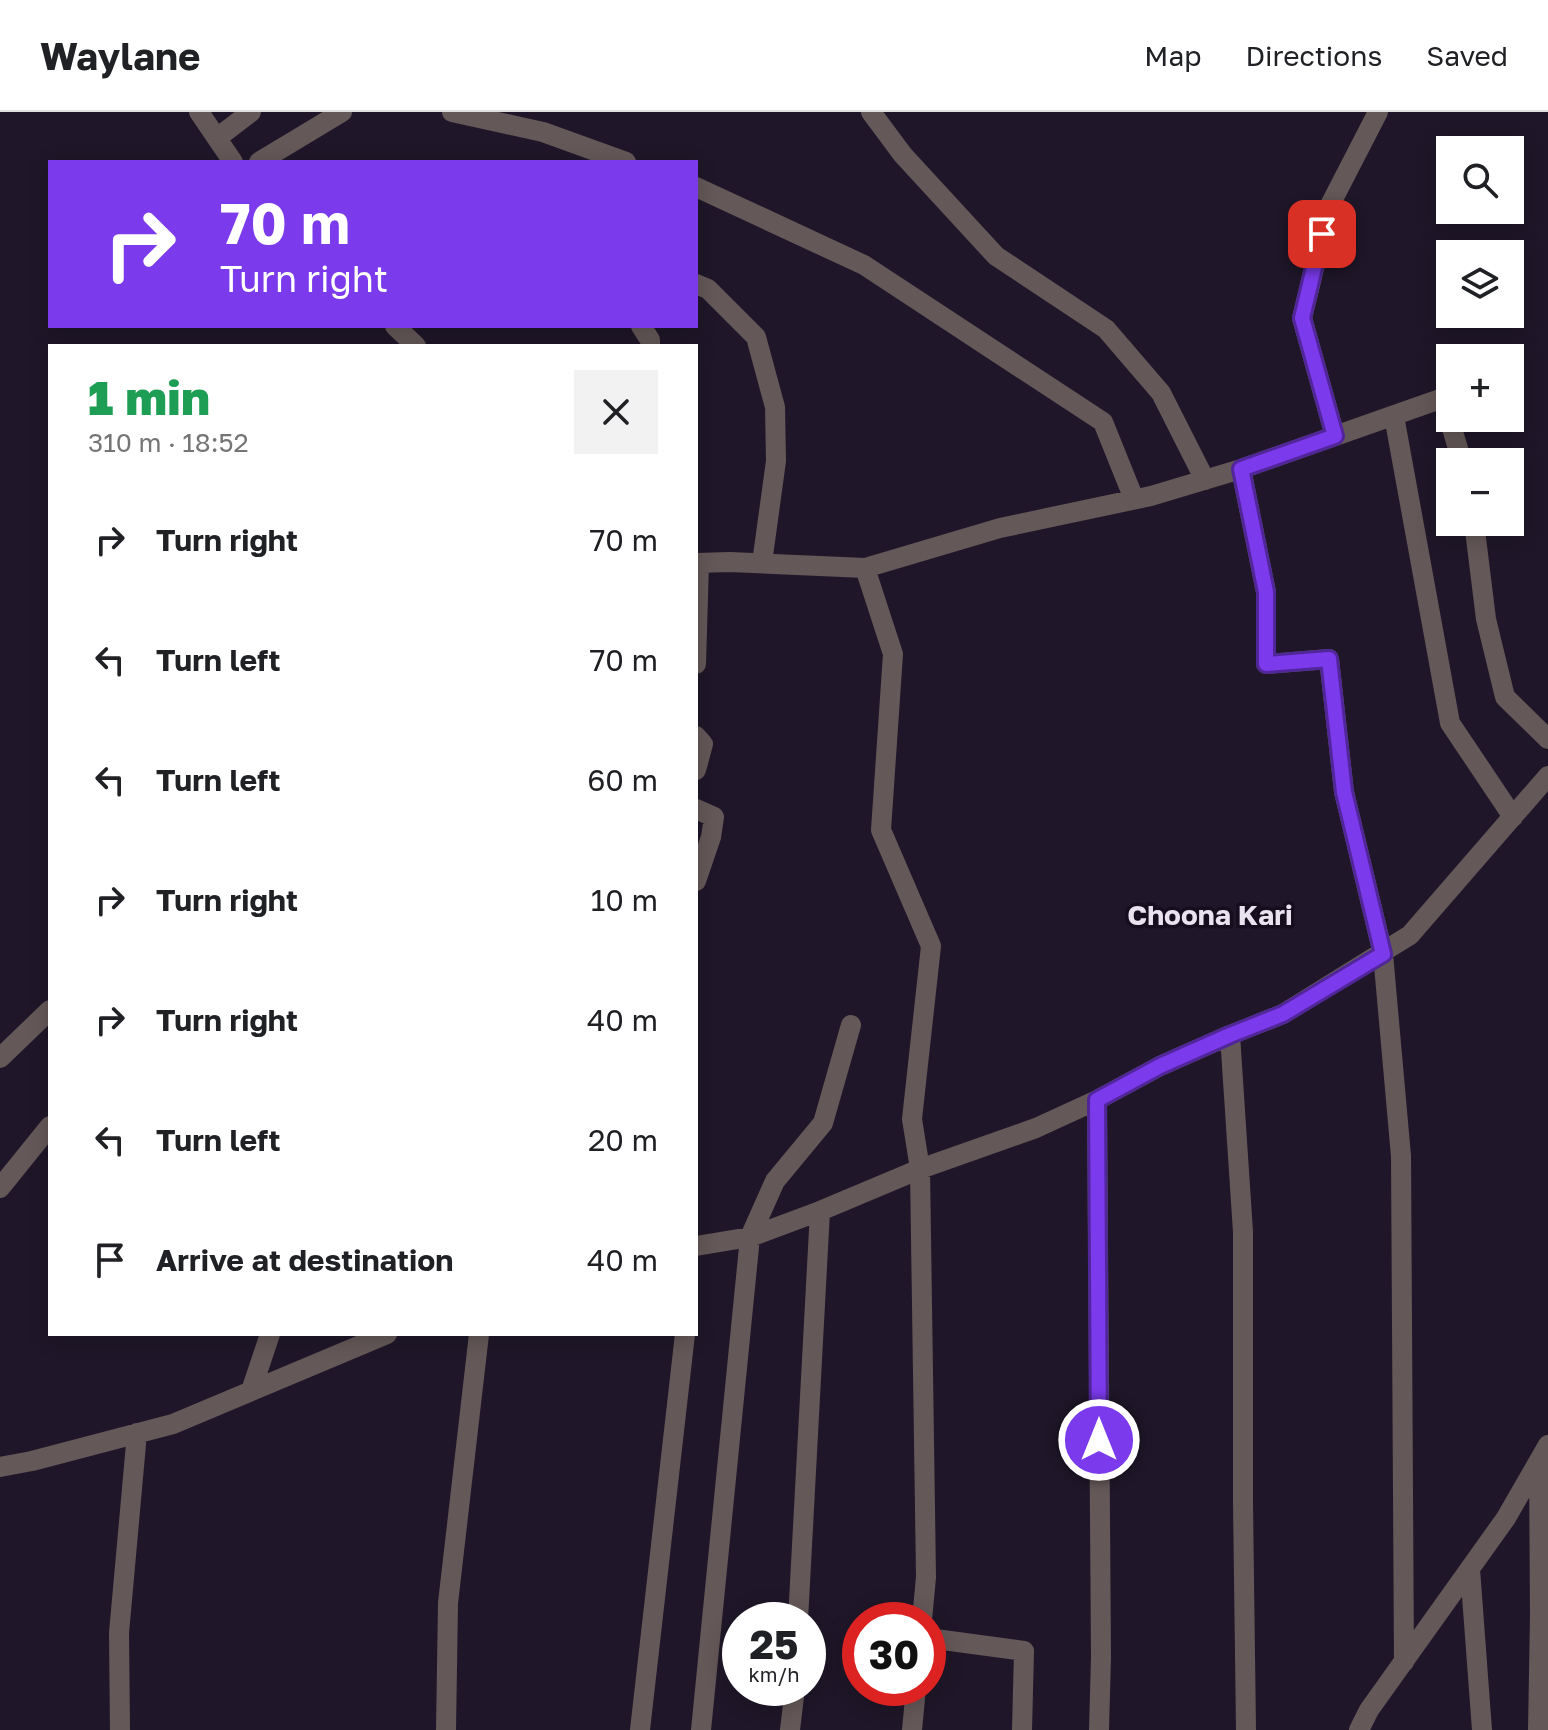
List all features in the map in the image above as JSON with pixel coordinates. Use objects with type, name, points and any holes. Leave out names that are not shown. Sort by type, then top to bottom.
[{"type":"street","points":[[199,112],[232,160]]},
{"type":"street","points":[[217,138],[251,112]]},
{"type":"street","points":[[262,160],[342,112]]},
{"type":"street","points":[[452,112],[543,132],[620,160]]},
{"type":"street","points":[[871,112],[903,155],[996,256],[1106,329],[1161,393],[1205,480]]},
{"type":"street","points":[[1335,436],[1302,318],[1329,207],[1378,112]]},
{"type":"street","points":[[698,188],[864,265],[1103,422],[1134,499]]},
{"type":"street","points":[[698,285],[708,289],[756,337],[775,407],[776,461],[762,563]]},
{"type":"street","points":[[397,328],[414,344]]},
{"type":"street","points":[[698,563],[865,568],[1000,528],[1205,480],[1443,398],[1458,448]]},
{"type":"street","points":[[1394,416],[1450,723],[1513,817]]},
{"type":"street","points":[[1241,469],[1266,592],[1266,664],[1329,659],[1344,792],[1383,954],[1401,1156],[1404,1662]]},
{"type":"street","points":[[1476,536],[1486,619],[1505,697],[1548,739]]},
{"type":"street","points":[[865,568],[893,654],[881,830],[931,946],[912,1119],[920,1169],[926,1577],[924,1602]]},
{"type":"street","points":[[698,738],[703,744],[698,763]]},
{"type":"street","points":[[698,1246],[750,1237],[920,1169],[1036,1128],[1160,1066],[1283,1014],[1410,935],[1548,776]]},
{"type":"street","points":[[698,810],[714,817],[711,837],[698,875]]},
{"type":"street","points":[[0,1058],[48,1012]]},
{"type":"street","points":[[701,1730],[750,1237],[775,1181],[823,1123],[851,1025]]},
{"type":"street","points":[[1230,1035],[1243,1232],[1246,1730]]},
{"type":"street","points":[[1097,1100],[1099,1730]]},
{"type":"street","points":[[0,1188],[48,1128]]},
{"type":"street","points":[[799,1602],[820,1211]]},
{"type":"street","points":[[251,1391],[269,1336]]},
{"type":"street","points":[[0,1467],[173,1424],[382,1336]]},
{"type":"street","points":[[446,1730],[448,1603],[479,1336]]},
{"type":"street","points":[[640,1730],[685,1336]]},
{"type":"street","points":[[120,1730],[119,1633],[137,1433]]},
{"type":"street","points":[[1360,1729],[1369,1710],[1506,1518],[1543,1454]]},
{"type":"street","points":[[1538,1730],[1543,1454]]},
{"type":"street","points":[[1470,1569],[1482,1730]]},
{"type":"street","points":[[946,1640],[1024,1651],[1022,1730]]},
{"type":"street","points":[[790,1730],[793,1706]]},
{"type":"street","points":[[912,1730],[914,1706]]},
{"type":"district","name":"Choona Kari","points":[[1210,914]]},
{"type":"route","points":[[1099,1440],[1097,1100],[1160,1066],[1283,1014],[1383,954],[1344,792],[1329,659],[1266,664],[1266,592],[1241,469],[1335,436],[1302,318],[1322,234]]}]
